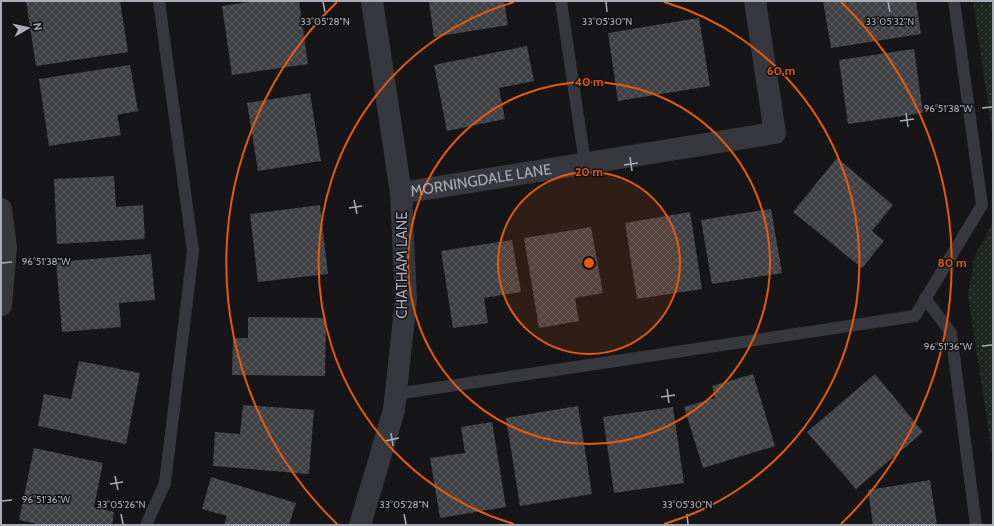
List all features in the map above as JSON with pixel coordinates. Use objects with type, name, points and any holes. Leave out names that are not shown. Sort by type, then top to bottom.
[{"type":"street","name":"CHATHAM LANE","points":[[360,525],[394,410],[406,299],[402,193],[372,1]]},
{"type":"street","name":"MORNINGDALE LANE","points":[[402,193],[775,133],[755,1]]},
{"type":"street","points":[[1,209],[6,247],[1,305]]},
{"type":"lane","points":[[146,525],[164,483],[194,251],[159,1]]},
{"type":"lane","points":[[561,1],[585,163]]},
{"type":"lane","points":[[396,394],[915,316],[982,205],[954,1]]},
{"type":"lane","points":[[926,298],[951,334],[976,525]]},
{"type":"shaded area","points":[[973,1],[993,1],[993,139]]},
{"type":"shaded area","points":[[993,222],[993,459],[968,296],[974,258]]},
{"type":"building","points":[[26,1],[120,1],[128,52],[36,66]]},
{"type":"building","points":[[256,1],[299,1],[308,64],[232,75],[222,6]]},
{"type":"building","points":[[429,1],[504,1],[508,25],[434,37]]},
{"type":"building","points":[[823,1],[916,1],[921,34],[831,48]]},
{"type":"building","points":[[699,18],[710,86],[618,101],[608,33]]},
{"type":"building","points":[[527,46],[534,81],[499,88],[505,119],[447,131],[434,65]]},
{"type":"building","points":[[914,49],[923,113],[848,124],[839,60]]},
{"type":"building","points":[[130,65],[138,111],[117,115],[121,135],[49,146],[39,79]]},
{"type":"building","points":[[310,93],[321,161],[258,171],[247,103]]},
{"type":"building","points":[[837,158],[893,205],[872,231],[884,241],[862,268],[793,212]]},
{"type":"building","points":[[114,176],[116,207],[143,205],[145,239],[57,244],[54,179]]},
{"type":"building","points":[[320,205],[328,274],[258,282],[250,214]]},
{"type":"building","points":[[771,209],[782,273],[712,284],[701,220]]},
{"type":"building","points":[[690,212],[702,289],[637,299],[625,223]]},
{"type":"building","points":[[591,227],[603,293],[575,298],[579,321],[539,328],[524,238]]},
{"type":"building","points":[[512,240],[521,292],[484,298],[488,323],[453,328],[441,251]]},
{"type":"building","points":[[151,254],[155,300],[119,303],[121,327],[62,332],[56,262]]},
{"type":"building","points":[[248,317],[326,318],[325,376],[232,375],[233,338],[248,338]]},
{"type":"building","points":[[79,361],[140,373],[126,444],[38,426],[44,394],[71,399]]},
{"type":"building","points":[[753,374],[775,446],[703,468],[684,407],[715,398],[712,386]]},
{"type":"building","points":[[875,374],[923,432],[856,489],[807,432]]},
{"type":"building","points":[[243,405],[314,410],[309,474],[213,466],[215,432],[240,434]]},
{"type":"building","points":[[578,406],[592,494],[520,506],[506,418]]},
{"type":"building","points":[[673,407],[684,483],[614,493],[603,417]]},
{"type":"building","points":[[492,422],[506,507],[440,518],[430,458],[465,453],[461,427]]},
{"type":"building","points":[[34,448],[103,463],[94,507],[114,512],[112,525],[43,525],[19,520]]},
{"type":"building","points":[[211,477],[296,503],[289,525],[224,525],[227,516],[202,509]]},
{"type":"building","points":[[930,480],[937,525],[873,525],[868,490]]}]
